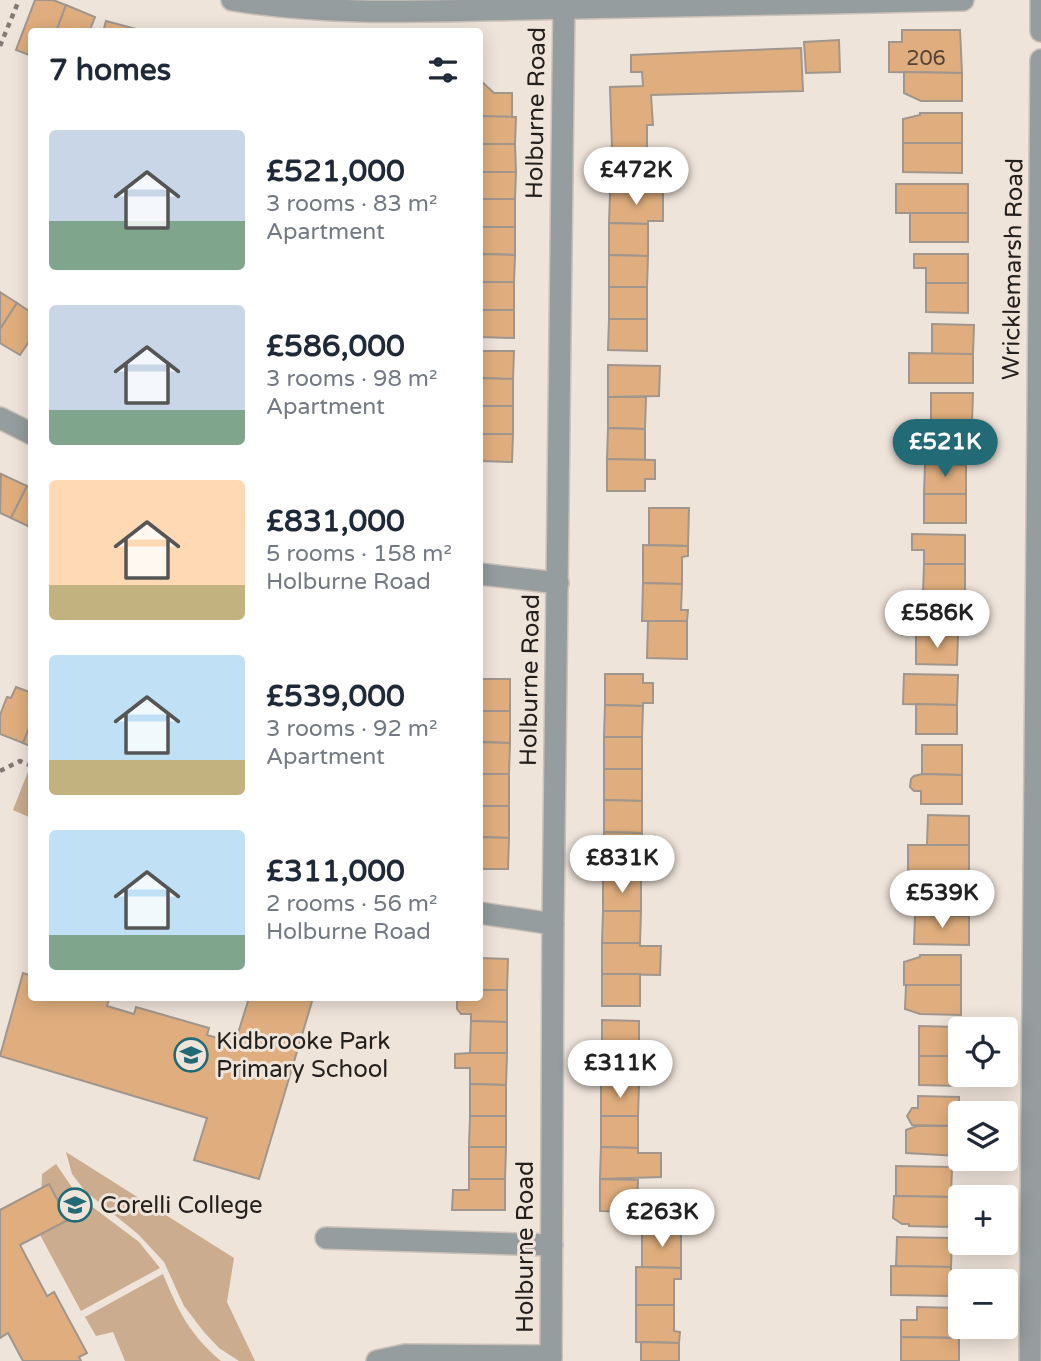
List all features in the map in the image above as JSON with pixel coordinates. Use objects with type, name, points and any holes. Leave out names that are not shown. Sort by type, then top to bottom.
[{"type":"street","points":[[232,0],[261,5],[333,10],[564,4],[963,0]]},
{"type":"street","points":[[1041,0],[1041,31]]},
{"type":"street","name":"Holburne Road","points":[[551,1359],[553,924],[564,4]]},
{"type":"street","name":"Wricklemarsh Road","points":[[1030,1361],[1041,60]]},
{"type":"street","points":[[0,418],[28,432]]},
{"type":"street","points":[[483,574],[558,583]]},
{"type":"street","points":[[483,913],[553,924]]},
{"type":"street","points":[[326,1238],[552,1245]]},
{"type":"street","points":[[377,1361],[405,1356],[551,1359]]},
{"type":"path","points":[[0,46],[19,0]]},
{"type":"path","points":[[0,771],[20,761],[28,764]]},
{"type":"shaded area","points":[[28,772],[28,817],[13,810]]},
{"type":"shaded area","points":[[66,1152],[234,1258],[227,1302],[255,1361],[239,1361],[219,1348],[204,1332],[184,1306],[164,1262],[138,1234],[85,1191],[72,1174]]},
{"type":"shaded area","points":[[56,1164],[78,1196],[139,1242],[160,1268],[81,1311],[40,1235],[42,1174]]},
{"type":"shaded area","points":[[163,1274],[186,1322],[201,1342],[221,1361],[125,1361],[113,1332],[96,1336],[85,1317]]},
{"type":"building","points":[[35,0],[53,0],[66,5],[57,28],[28,28],[28,54],[16,50]]},
{"type":"building","points":[[66,5],[95,17],[91,28],[57,28]]},
{"type":"building","points":[[106,21],[132,28],[104,28]]},
{"type":"building","points":[[902,30],[960,30],[962,73],[889,72],[889,42],[902,42]]},
{"type":"building","points":[[839,40],[840,72],[806,73],[804,42]]},
{"type":"building","points":[[801,48],[803,91],[651,95],[653,125],[647,125],[647,148],[612,149],[610,87],[643,86],[642,72],[631,72],[631,55]]},
{"type":"building","points":[[904,72],[962,73],[962,101],[921,101],[904,93]]},
{"type":"building","points":[[483,83],[494,93],[512,93],[512,117],[483,117]]},
{"type":"building","points":[[920,113],[962,113],[962,143],[903,143],[903,119]]},
{"type":"building","points":[[483,116],[516,117],[515,144],[483,144]]},
{"type":"building","points":[[903,143],[962,143],[962,173],[903,172]]},
{"type":"building","points":[[483,144],[515,144],[516,172],[483,172]]},
{"type":"building","points":[[647,148],[648,192],[610,192],[610,149]]},
{"type":"building","points":[[483,172],[516,172],[515,199],[483,199]]},
{"type":"building","points":[[896,184],[968,184],[968,213],[896,213]]},
{"type":"building","points":[[610,192],[663,192],[663,221],[648,221],[648,224],[609,223]]},
{"type":"building","points":[[483,199],[515,199],[515,227],[483,227]]},
{"type":"building","points":[[910,213],[968,213],[968,242],[910,242]]},
{"type":"building","points":[[609,223],[648,224],[648,256],[609,255]]},
{"type":"building","points":[[483,227],[515,227],[515,255],[483,254]]},
{"type":"building","points":[[483,254],[515,255],[514,282],[483,282]]},
{"type":"building","points":[[914,254],[968,254],[968,283],[926,283],[926,268],[914,268]]},
{"type":"building","points":[[609,255],[648,256],[647,287],[609,287]]},
{"type":"building","points":[[483,282],[514,282],[514,310],[483,310]]},
{"type":"building","points":[[926,283],[968,283],[968,313],[926,312]]},
{"type":"building","points":[[609,287],[647,287],[647,319],[609,319]]},
{"type":"building","points":[[0,292],[17,303],[0,329]]},
{"type":"building","points":[[17,303],[28,310],[28,343],[20,355],[0,343],[0,329]]},
{"type":"building","points":[[483,310],[514,310],[514,338],[483,337]]},
{"type":"building","points":[[609,319],[647,319],[647,351],[608,350]]},
{"type":"building","points":[[932,324],[974,325],[973,354],[932,354]]},
{"type":"building","points":[[483,351],[514,351],[513,379],[483,378]]},
{"type":"building","points":[[909,353],[973,354],[973,383],[909,383]]},
{"type":"building","points":[[608,365],[660,366],[659,396],[608,397]]},
{"type":"building","points":[[483,378],[513,379],[513,406],[483,406]]},
{"type":"building","points":[[931,393],[973,393],[972,423],[931,423]]},
{"type":"building","points":[[608,397],[646,397],[645,429],[608,428]]},
{"type":"building","points":[[483,406],[513,406],[513,434],[483,434]]},
{"type":"building","points":[[931,423],[972,423],[972,453],[931,452]]},
{"type":"building","points":[[608,428],[645,429],[645,460],[607,459]]},
{"type":"building","points":[[483,434],[513,434],[512,462],[483,461]]},
{"type":"building","points":[[607,459],[655,460],[655,479],[645,479],[645,491],[607,491]]},
{"type":"building","points":[[925,464],[966,465],[966,494],[924,494]]},
{"type":"building","points":[[1,474],[27,486],[11,518],[0,513]]},
{"type":"building","points":[[27,486],[28,486],[28,526],[11,518]]},
{"type":"building","points":[[924,494],[966,494],[966,523],[924,523]]},
{"type":"building","points":[[649,508],[689,508],[688,546],[649,545]]},
{"type":"building","points":[[912,534],[965,535],[965,564],[924,564],[924,550],[912,550]]},
{"type":"building","points":[[643,545],[688,546],[688,556],[682,557],[682,584],[643,583]]},
{"type":"building","points":[[924,564],[965,564],[965,594],[923,593]]},
{"type":"building","points":[[643,583],[682,584],[681,610],[688,610],[687,621],[642,621]]},
{"type":"building","points":[[916,606],[958,606],[958,635],[902,635],[903,612]]},
{"type":"building","points":[[648,621],[687,621],[687,659],[647,658]]},
{"type":"building","points":[[916,635],[958,635],[957,665],[916,664]]},
{"type":"building","points":[[605,674],[643,674],[643,683],[653,683],[653,703],[643,703],[643,706],[605,705]]},
{"type":"building","points":[[904,674],[958,675],[957,705],[903,704]]},
{"type":"building","points":[[483,679],[510,679],[510,711],[483,711]]},
{"type":"building","points":[[16,687],[28,692],[28,731],[23,743],[0,734],[0,715],[7,697],[11,698]]},
{"type":"building","points":[[916,704],[957,705],[957,734],[916,734]]},
{"type":"building","points":[[605,705],[643,706],[642,737],[604,737]]},
{"type":"building","points":[[483,711],[510,711],[510,743],[483,742]]},
{"type":"building","points":[[28,731],[28,745],[23,743]]},
{"type":"building","points":[[604,737],[642,737],[642,769],[604,769]]},
{"type":"building","points":[[483,742],[510,743],[509,774],[483,774]]},
{"type":"building","points":[[922,745],[962,745],[962,775],[922,774]]},
{"type":"building","points":[[604,769],[642,769],[642,801],[604,800]]},
{"type":"building","points":[[483,774],[509,774],[509,806],[483,806]]},
{"type":"building","points":[[922,774],[962,775],[962,804],[921,804],[921,791],[914,791],[910,787],[911,779]]},
{"type":"building","points":[[604,800],[642,801],[642,833],[604,832]]},
{"type":"building","points":[[483,806],[509,806],[509,838],[483,837]]},
{"type":"building","points":[[928,815],[969,816],[969,845],[927,845]]},
{"type":"building","points":[[604,832],[655,836],[654,865],[604,864]]},
{"type":"building","points":[[483,837],[509,838],[508,869],[483,869]]},
{"type":"building","points":[[908,845],[969,845],[969,875],[908,873]]},
{"type":"building","points":[[603,879],[641,880],[641,911],[603,911]]},
{"type":"building","points":[[915,886],[969,886],[969,916],[915,915]]},
{"type":"building","points":[[603,911],[641,911],[640,943],[602,943]]},
{"type":"building","points":[[915,915],[969,916],[969,945],[914,944]]},
{"type":"building","points":[[602,943],[661,946],[660,975],[602,974]]},
{"type":"building","points":[[920,955],[961,955],[961,985],[904,985],[904,962]]},
{"type":"building","points":[[483,958],[508,959],[507,990],[483,990]]},
{"type":"building","points":[[23,973],[28,975],[28,1001],[108,1001],[107,1006],[134,1014],[136,1007],[209,1028],[207,1035],[235,1043],[248,1001],[312,1001],[259,1179],[194,1160],[207,1118],[0,1056]]},
{"type":"building","points":[[602,974],[640,974],[640,1006],[602,1006]]},
{"type":"building","points":[[906,985],[961,985],[961,1015],[920,1014],[905,1009]]},
{"type":"building","points":[[483,990],[507,990],[507,1022],[471,1021],[471,1014],[461,1014],[457,1009],[457,1001],[483,1001]]},
{"type":"building","points":[[602,1020],[639,1021],[639,1053],[602,1052]]},
{"type":"building","points":[[471,1021],[507,1022],[507,1053],[470,1053]]},
{"type":"building","points":[[919,1026],[948,1027],[948,1056],[919,1056]]},
{"type":"building","points":[[602,1052],[639,1053],[639,1084],[601,1084]]},
{"type":"building","points":[[507,1053],[506,1085],[470,1084],[470,1068],[455,1068],[455,1054]]},
{"type":"building","points":[[919,1056],[948,1056],[948,1086],[919,1085]]},
{"type":"building","points":[[470,1084],[506,1085],[506,1116],[470,1116]]},
{"type":"building","points":[[601,1084],[639,1084],[638,1116],[601,1116]]},
{"type":"building","points":[[918,1096],[959,1097],[959,1101],[948,1101],[948,1126],[912,1125],[907,1116],[912,1108],[918,1108]]},
{"type":"building","points":[[470,1116],[506,1116],[506,1147],[469,1147]]},
{"type":"building","points":[[601,1116],[638,1116],[638,1148],[601,1147]]},
{"type":"building","points":[[917,1126],[948,1126],[948,1155],[906,1153],[906,1130]]},
{"type":"building","points":[[469,1147],[506,1147],[505,1179],[469,1179]]},
{"type":"building","points":[[601,1147],[638,1148],[638,1153],[661,1153],[661,1177],[600,1179]]},
{"type":"building","points":[[896,1166],[948,1167],[948,1171],[952,1171],[948,1197],[896,1196]]},
{"type":"building","points":[[469,1179],[505,1179],[505,1210],[452,1210],[453,1190],[469,1190]]},
{"type":"building","points":[[600,1179],[638,1180],[637,1212],[600,1211]]},
{"type":"building","points":[[49,1184],[68,1220],[20,1245],[47,1296],[54,1292],[87,1353],[79,1357],[81,1361],[23,1361],[8,1333],[0,1338],[0,1210]]},
{"type":"building","points":[[894,1196],[948,1197],[948,1227],[909,1226],[893,1218]]},
{"type":"building","points":[[642,1230],[681,1230],[681,1268],[642,1267]]},
{"type":"building","points":[[897,1237],[948,1238],[951,1267],[896,1266]]},
{"type":"building","points":[[891,1266],[951,1267],[948,1269],[948,1296],[891,1295]]},
{"type":"building","points":[[636,1267],[681,1268],[681,1279],[674,1279],[674,1305],[636,1305]]},
{"type":"building","points":[[636,1305],[674,1305],[674,1331],[680,1332],[679,1343],[636,1342]]},
{"type":"building","points":[[917,1307],[948,1308],[948,1338],[901,1337],[901,1320],[917,1320]]},
{"type":"building","points":[[901,1337],[959,1339],[959,1361],[901,1361]]},
{"type":"building","points":[[641,1342],[679,1343],[679,1361],[641,1361]]},
{"type":"place","name":"Kidbrooke Park Primary School","points":[[191,1055]]},
{"type":"place","name":"Corelli College","points":[[75,1205]]}]
